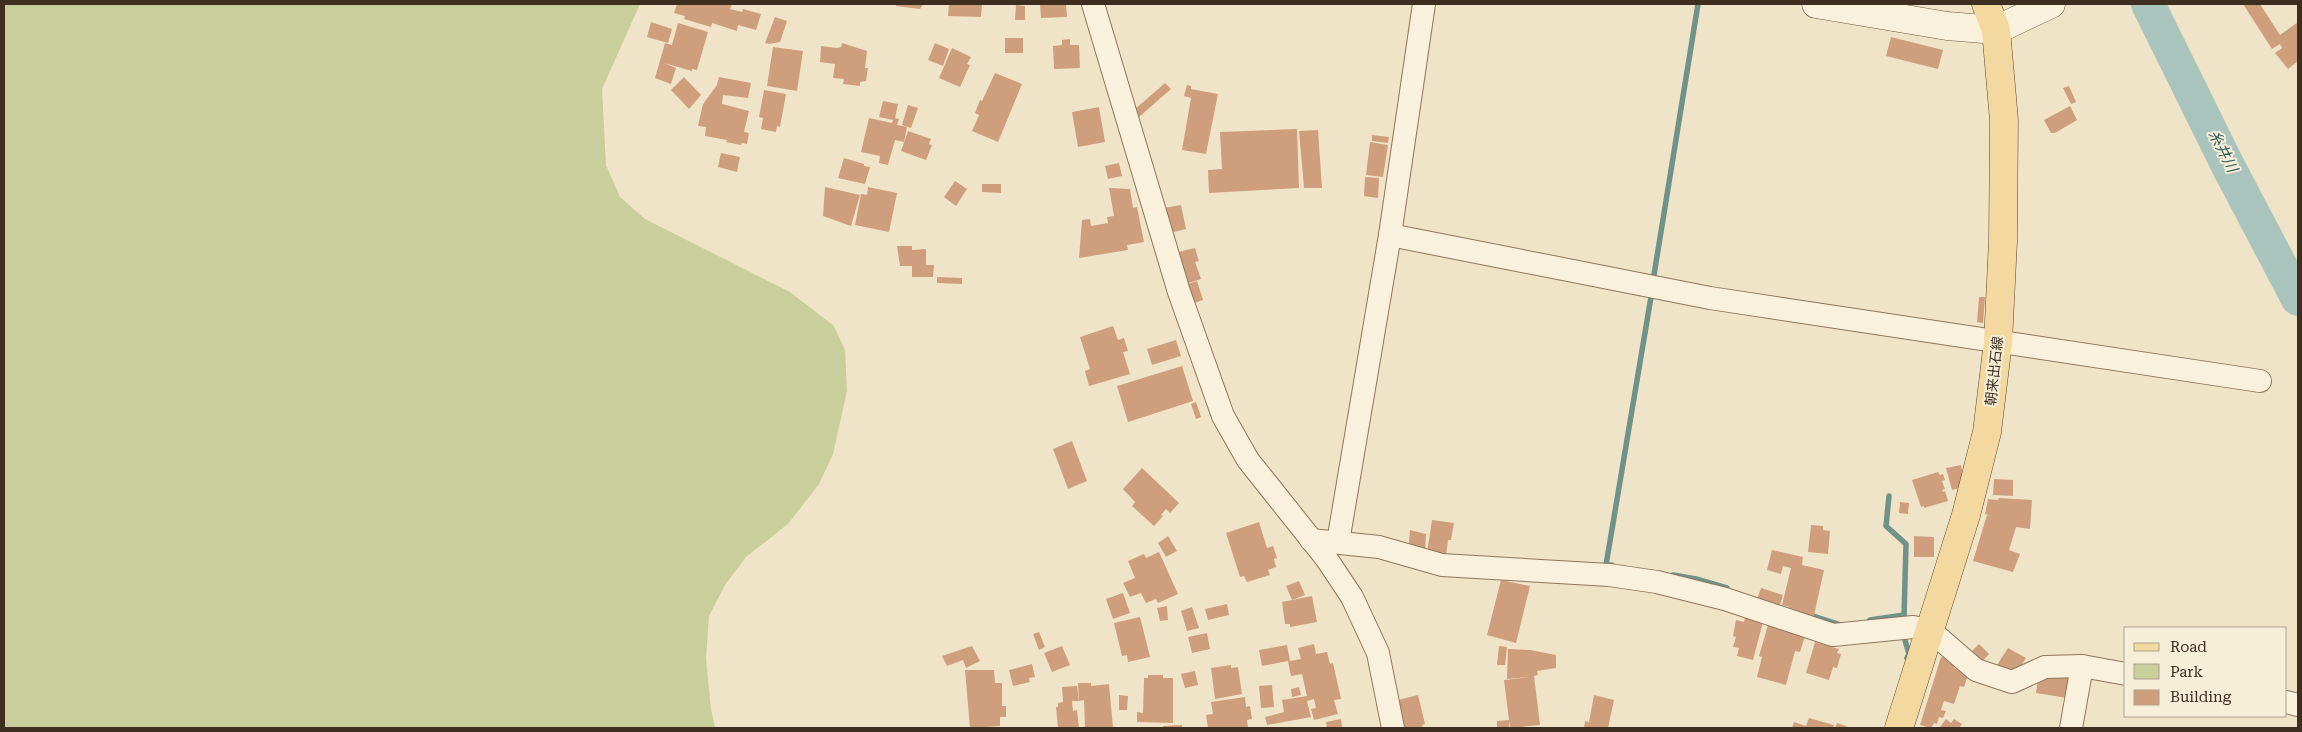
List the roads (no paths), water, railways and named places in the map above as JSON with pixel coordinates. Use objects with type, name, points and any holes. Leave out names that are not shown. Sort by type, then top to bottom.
[{"type":"main road","name":"朝来出石線","points":[[1900,728],[1966,515],[1987,432],[1998,342],[2003,240],[2004,120],[1996,30],[1986,4]]},
{"type":"street","points":[[1093,4],[1179,292],[1223,416],[1248,460],[1311,540],[1352,597],[1378,653],[1393,728]]},
{"type":"street","points":[[1338,542],[1390,235],[1424,4]]},
{"type":"street","points":[[1816,4],[1947,26],[1996,30],[2051,4]]},
{"type":"street","points":[[1390,235],[1710,298],[2260,381]]},
{"type":"street","points":[[1311,540],[1379,547],[1442,565],[1609,575],[1657,582],[1725,599],[1833,635],[1913,627],[1931,631],[1976,670],[2012,682],[2044,667],[2082,666],[2124,674]]},
{"type":"street","points":[[2071,728],[2082,666]]},
{"type":"waterway","points":[[1653,281],[1698,4]]},
{"type":"waterway","name":"糸井川","points":[[2148,4],[2227,164],[2298,299]]},
{"type":"waterway","points":[[1612,565],[1606,565],[1652,291]]},
{"type":"waterway","points":[[1889,496],[1886,526],[1906,544],[1904,617]]},
{"type":"waterway","points":[[1673,575],[1727,588]]},
{"type":"waterway","points":[[1807,614],[1841,625]]},
{"type":"waterway","points":[[1870,620],[1904,615]]},
{"type":"waterway","points":[[1903,633],[1909,654],[1907,658]]}]
